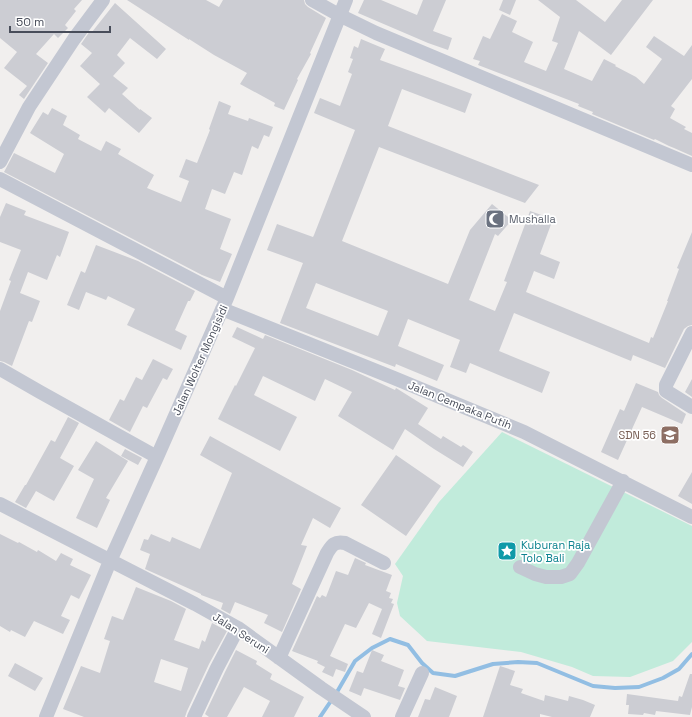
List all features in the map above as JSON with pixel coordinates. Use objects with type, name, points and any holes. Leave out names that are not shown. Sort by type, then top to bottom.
[{"type":"street","points":[[0,162],[29,107],[74,39],[103,0]]},
{"type":"street","points":[[312,0],[383,36],[692,165]]},
{"type":"street","name":"Jalan Wolter Mongisidi","points":[[46,717],[110,561],[158,457],[224,303],[346,0]]},
{"type":"street","name":"Jalan Cempaka Putih","points":[[0,179],[224,303],[386,375],[524,432],[692,516]]},
{"type":"street","points":[[692,333],[665,388],[666,391],[692,407]]},
{"type":"street","points":[[0,369],[158,457]]},
{"type":"street","points":[[520,567],[546,577],[561,577],[570,574],[578,563],[623,481]]},
{"type":"street","name":"Jalan Seruni","points":[[0,504],[195,604],[238,628],[364,717]]},
{"type":"street","points":[[279,658],[332,545],[339,542],[345,543],[384,563]]},
{"type":"street","points":[[194,717],[238,628]]},
{"type":"street","points":[[402,717],[422,673]]},
{"type":"green space","points":[[502,432],[692,526],[692,642],[673,661],[630,677],[593,676],[572,667],[521,652],[427,641],[400,616],[397,603],[403,576],[395,564],[439,502]]},
{"type":"building","points":[[0,0],[82,0],[74,9],[76,11],[65,25],[68,28],[58,38],[54,34],[36,54],[48,63],[24,99],[19,95],[27,86],[4,68],[17,52],[0,38]]},
{"type":"building","points":[[127,0],[206,0],[219,7],[223,0],[304,0],[308,7],[326,18],[310,53],[311,54],[297,79],[298,80],[284,110],[274,106],[275,103],[240,84],[247,73],[189,40]]},
{"type":"building","points":[[364,0],[381,0],[417,15],[423,0],[446,0],[433,31],[452,38],[448,50],[358,13]]},
{"type":"building","points":[[503,0],[516,0],[510,15],[499,10]]},
{"type":"building","points":[[538,0],[576,0],[605,22],[622,0],[653,0],[611,55],[579,31],[564,69],[592,81],[604,59],[636,77],[644,84],[662,59],[646,47],[654,36],[684,56],[692,45],[692,79],[671,106],[675,109],[670,118],[686,127],[684,129],[692,133],[692,156],[655,139],[654,140],[592,114],[593,112],[578,106],[579,104],[478,65],[480,61],[473,59],[483,36],[490,39],[502,14],[517,21],[512,32],[533,42],[524,62],[546,71],[558,43],[552,41],[560,17]]},
{"type":"building","points":[[115,3],[166,49],[157,59],[130,38],[117,55],[125,63],[113,76],[128,88],[122,94],[140,110],[152,118],[139,133],[109,108],[105,113],[87,97],[100,84],[80,66],[92,53],[81,44],[90,31],[92,32]]},
{"type":"building","points":[[361,39],[385,49],[380,60],[472,94],[465,113],[402,89],[388,126],[539,185],[525,203],[379,147],[342,241],[448,284],[470,230],[492,204],[512,220],[498,236],[495,234],[469,300],[495,311],[507,282],[504,281],[530,211],[553,219],[540,254],[560,262],[554,279],[534,271],[526,292],[649,343],[651,337],[653,338],[668,301],[679,269],[677,268],[692,232],[692,325],[684,329],[665,368],[633,355],[631,361],[514,313],[499,351],[550,372],[542,393],[470,363],[466,373],[450,367],[460,340],[408,319],[398,346],[444,365],[437,381],[396,364],[395,367],[280,323],[303,263],[267,250],[277,224],[313,237],[314,235],[355,130],[314,113],[320,98],[340,106],[352,74],[348,72],[353,59],[350,58],[354,46],[358,48]],"holes":[[[316,283],[388,311],[378,336],[306,308]]]},
{"type":"building","points":[[219,101],[231,106],[228,114],[248,121],[249,118],[273,127],[269,137],[264,135],[258,149],[252,146],[242,175],[234,172],[225,194],[212,189],[205,209],[231,219],[220,249],[232,254],[220,282],[202,275],[4,172],[14,153],[55,173],[64,154],[30,133],[43,112],[48,115],[52,108],[67,116],[63,125],[80,135],[78,139],[101,151],[106,141],[121,149],[118,154],[154,175],[147,188],[181,202],[189,181],[179,177],[186,159],[197,163],[210,130],[209,129]]},
{"type":"building","points":[[6,203],[26,211],[24,215],[69,232],[60,257],[57,255],[47,280],[28,272],[20,293],[40,301],[32,322],[29,321],[12,366],[0,361],[0,311],[11,281],[9,280],[21,250],[0,242],[0,217]]},
{"type":"building","points":[[96,245],[138,261],[195,291],[190,301],[188,301],[175,330],[187,336],[181,350],[127,325],[135,309],[108,296],[106,300],[86,292],[79,310],[67,305],[81,271],[85,273]]},
{"type":"building","points":[[237,327],[263,339],[265,335],[352,370],[395,390],[396,388],[428,408],[418,424],[441,439],[443,436],[461,447],[463,445],[473,452],[463,467],[405,429],[393,450],[338,416],[352,392],[325,379],[315,401],[263,376],[254,395],[297,417],[280,451],[218,419],[255,348],[232,337]]},
{"type":"building","points":[[153,359],[173,369],[167,380],[163,378],[147,408],[143,406],[130,432],[109,420],[120,399],[124,401],[136,377],[142,380]]},
{"type":"building","points":[[692,379],[692,397],[685,392]]},
{"type":"building","points":[[636,383],[658,392],[662,398],[686,414],[682,424],[642,407],[618,460],[601,452],[620,409],[624,411]]},
{"type":"building","points":[[68,417],[79,423],[60,458],[74,466],[54,501],[36,491],[26,508],[15,502],[51,440],[55,442]]},
{"type":"building","points":[[210,436],[341,508],[330,528],[313,518],[301,545],[307,546],[292,584],[301,589],[282,632],[264,623],[268,615],[235,602],[230,614],[221,609],[223,603],[201,595],[145,569],[150,554],[140,550],[144,539],[148,540],[151,534],[170,542],[172,537],[200,549],[232,473],[200,455]]},
{"type":"building","points":[[96,441],[128,461],[106,498],[110,500],[97,528],[76,518],[94,479],[78,470]]},
{"type":"building","points":[[125,449],[142,458],[138,465],[121,456]]},
{"type":"building","points":[[396,455],[441,486],[406,536],[361,505]]},
{"type":"building","points":[[692,472],[692,504],[678,496]]},
{"type":"building","points":[[0,534],[37,552],[38,550],[56,561],[61,553],[73,559],[70,565],[91,575],[79,599],[71,595],[61,616],[70,620],[63,634],[34,621],[25,637],[11,630],[10,632],[0,626]]},
{"type":"building","points":[[355,558],[366,563],[365,565],[392,575],[386,591],[391,593],[389,598],[393,599],[391,603],[394,604],[381,638],[372,634],[382,609],[369,603],[356,628],[345,624],[330,656],[348,664],[345,672],[336,669],[333,677],[322,672],[325,667],[317,663],[318,661],[292,651],[317,596],[320,598],[322,595],[326,597],[336,571],[348,575]]},
{"type":"building","points":[[136,587],[171,601],[186,609],[174,640],[199,649],[202,640],[205,642],[212,623],[227,631],[209,664],[185,717],[84,717],[63,709],[81,666],[100,673],[110,641],[104,639],[112,616],[123,620]],"holes":[[[161,659],[188,668],[181,691],[154,682]]]},
{"type":"building","points":[[236,650],[257,661],[256,664],[272,674],[270,679],[304,697],[294,717],[262,717],[270,701],[244,687],[227,717],[209,717],[205,714]]},
{"type":"building","points":[[372,650],[384,655],[381,661],[404,670],[398,686],[405,688],[400,700],[364,688],[361,696],[349,691],[357,671],[363,673]]},
{"type":"building","points":[[15,663],[43,678],[35,691],[8,676]]},
{"type":"building","points":[[500,666],[515,671],[510,685],[523,689],[521,693],[544,701],[545,695],[568,701],[569,696],[583,700],[595,705],[590,717],[552,717],[540,714],[540,717],[483,717]]},
{"type":"building","points":[[690,674],[692,674],[692,707],[690,715],[656,711],[655,715],[644,713],[643,715],[628,714],[629,705],[626,705],[627,694],[678,701],[679,696],[682,697]]},
{"type":"building","points":[[435,687],[457,696],[449,717],[418,717],[425,699],[430,700]]},
{"type":"waterway","points":[[320,717],[355,661],[372,648],[390,639],[408,645],[422,663],[433,673],[455,676],[493,664],[518,662],[537,663],[593,686],[615,688],[639,687],[663,678],[679,669],[692,654]]},
{"type":"place","name":"Mushalla","points":[[495,219]]},
{"type":"place","name":"SDN 56","points":[[670,435]]},
{"type":"place","name":"Kuburan Raja Tolo Bali","points":[[507,551]]}]
